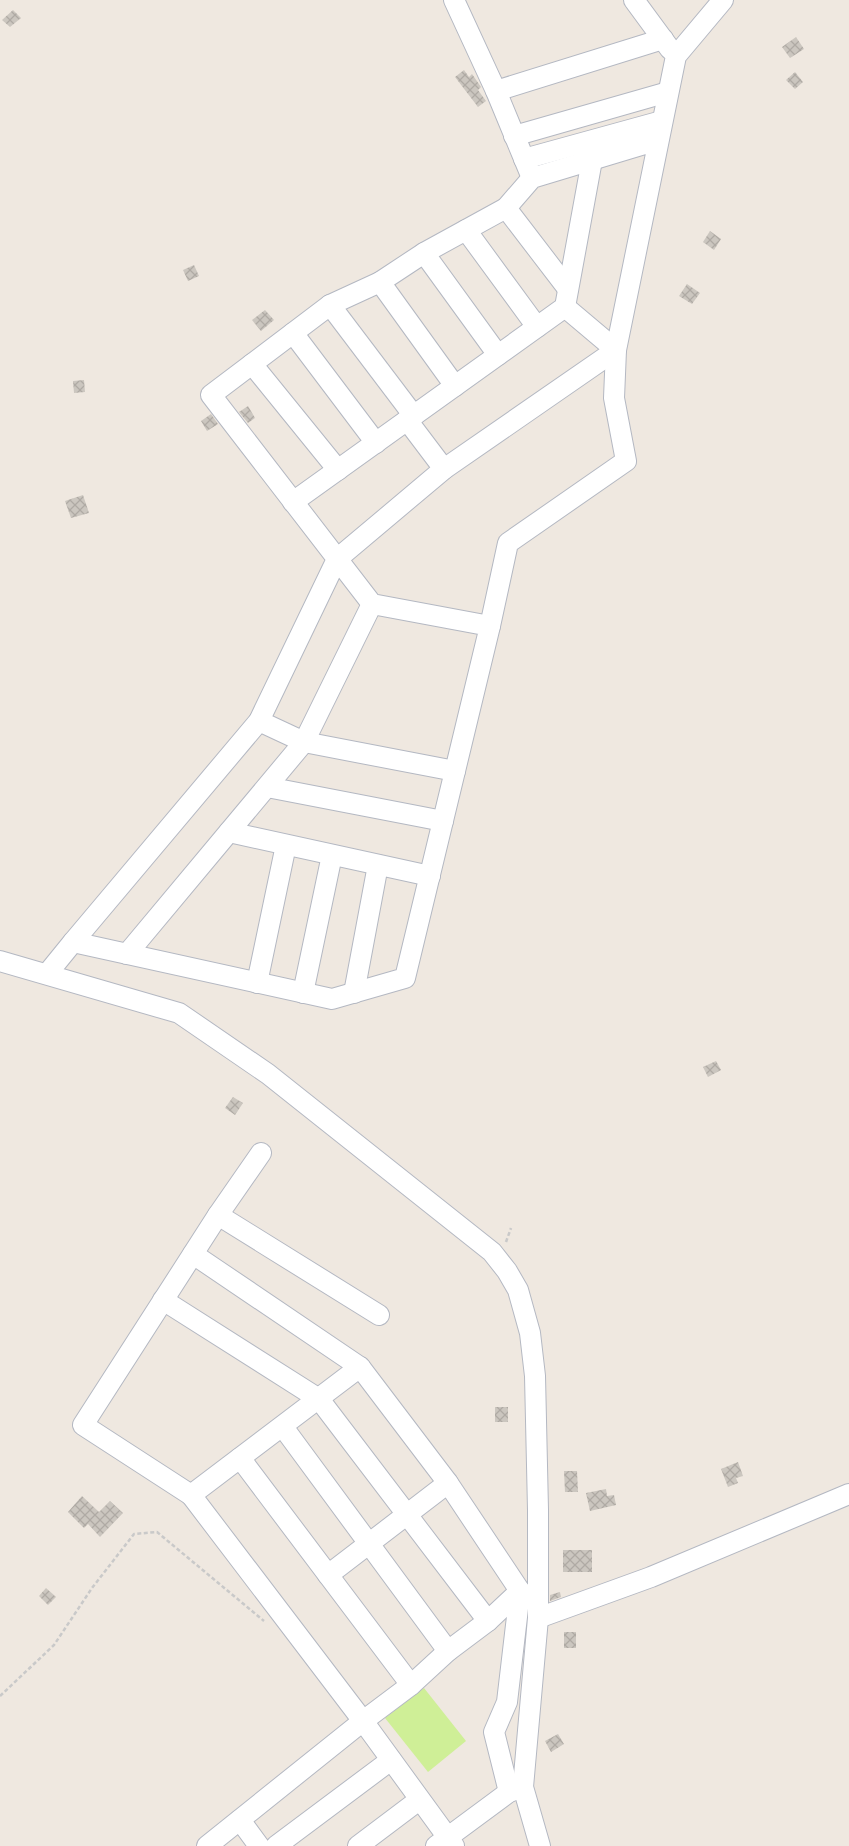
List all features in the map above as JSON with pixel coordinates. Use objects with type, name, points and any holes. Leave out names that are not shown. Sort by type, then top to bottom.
[{"type":"street","points":[[454,0],[496,92],[532,178]]},
{"type":"street","points":[[634,0],[676,56]]},
{"type":"street","points":[[73,942],[332,999],[405,978],[490,626],[508,543],[626,462],[614,398],[616,350],[668,92],[676,56],[724,0]]},
{"type":"street","points":[[496,92],[662,39]]},
{"type":"street","points":[[514,136],[668,92]]},
{"type":"street","points":[[524,159],[660,131]]},
{"type":"street","points":[[490,626],[372,604],[211,395],[330,305],[380,282],[424,253],[506,208],[532,178],[592,160],[660,131]]},
{"type":"street","points":[[293,502],[537,327],[566,298],[592,160]]},
{"type":"street","points":[[506,208],[566,298],[616,350]]},
{"type":"street","points":[[466,230],[537,327]]},
{"type":"street","points":[[424,253],[498,356]]},
{"type":"street","points":[[380,282],[455,386]]},
{"type":"street","points":[[330,305],[411,418],[444,469]]},
{"type":"street","points":[[293,333],[376,443]]},
{"type":"street","points":[[47,974],[260,721],[337,559],[444,469],[616,350]]},
{"type":"street","points":[[252,364],[338,470]]},
{"type":"street","points":[[127,954],[304,742],[372,604]]},
{"type":"street","points":[[260,721],[304,742],[455,771]]},
{"type":"street","points":[[267,787],[443,821]]},
{"type":"street","points":[[229,832],[430,876]]},
{"type":"street","points":[[257,983],[286,845]]},
{"type":"street","points":[[303,993],[332,855]]},
{"type":"street","points":[[354,993],[378,865]]},
{"type":"street","points":[[0,961],[179,1013],[268,1074],[492,1252],[507,1271],[518,1290],[530,1333],[535,1376],[538,1618],[516,1790],[446,1843],[420,1800],[392,1760],[285,1616],[191,1495],[83,1425],[218,1215],[261,1153]]},
{"type":"street","points":[[218,1215],[379,1315]]},
{"type":"street","points":[[193,1254],[360,1367],[448,1484],[520,1591],[507,1702],[494,1732],[540,1846]]},
{"type":"street","points":[[163,1300],[319,1398],[488,1621]]},
{"type":"street","points":[[191,1495],[360,1367]]},
{"type":"street","points":[[283,1427],[448,1651]]},
{"type":"street","points":[[240,1458],[411,1685]]},
{"type":"street","points":[[328,1575],[448,1484]]},
{"type":"street","points":[[538,1618],[651,1577],[849,1494]]},
{"type":"street","points":[[206,1846],[411,1685],[448,1651],[488,1621],[520,1591]]},
{"type":"street","points":[[276,1846],[392,1760]]},
{"type":"street","points":[[358,1846],[420,1800]]},
{"type":"street","points":[[240,1820],[259,1846]]},
{"type":"path","points":[[0,1696],[54,1645],[92,1588],[134,1534],[158,1532],[272,1627],[285,1616]]},
{"type":"green space","points":[[424,1688],[466,1741],[428,1772],[385,1718]]},
{"type":"building","points":[[13,10],[21,18],[10,27],[2,20]]},
{"type":"building","points":[[796,37],[804,49],[790,58],[782,47]]},
{"type":"building","points":[[464,70],[469,77],[472,74],[481,87],[478,90],[486,101],[478,107],[455,77]]},
{"type":"building","points":[[795,72],[803,82],[795,89],[786,80]]},
{"type":"building","points":[[710,231],[721,239],[714,250],[703,242]]},
{"type":"building","points":[[194,265],[199,276],[188,281],[183,270]]},
{"type":"building","points":[[687,284],[700,293],[692,304],[679,296]]},
{"type":"building","points":[[265,310],[274,320],[261,331],[252,320]]},
{"type":"building","points":[[84,380],[85,392],[74,393],[73,381]]},
{"type":"building","points":[[248,406],[255,418],[248,423],[239,412]]},
{"type":"building","points":[[211,414],[218,424],[207,431],[201,421]]},
{"type":"building","points":[[83,495],[89,513],[71,518],[65,501]]},
{"type":"building","points":[[716,1061],[721,1070],[708,1077],[703,1067]]},
{"type":"building","points":[[233,1097],[243,1103],[235,1115],[225,1108]]},
{"type":"building","points":[[495,1407],[508,1407],[508,1422],[495,1422]]},
{"type":"building","points":[[738,1462],[743,1476],[736,1478],[738,1483],[728,1487],[721,1469]]},
{"type":"building","points":[[564,1471],[577,1471],[578,1492],[565,1492]]},
{"type":"building","points":[[606,1489],[607,1496],[614,1495],[616,1505],[590,1511],[586,1493]]},
{"type":"building","points":[[82,1496],[99,1512],[110,1501],[123,1513],[100,1537],[88,1524],[84,1528],[68,1512]]},
{"type":"building","points":[[563,1550],[592,1550],[592,1572],[563,1572]]},
{"type":"building","points":[[46,1588],[56,1597],[48,1605],[39,1596]]},
{"type":"building","points":[[560,1592],[561,1597],[550,1601],[550,1595]]},
{"type":"building","points":[[564,1632],[576,1632],[576,1648],[564,1648]]},
{"type":"building","points":[[558,1734],[564,1744],[551,1752],[545,1741]]}]
